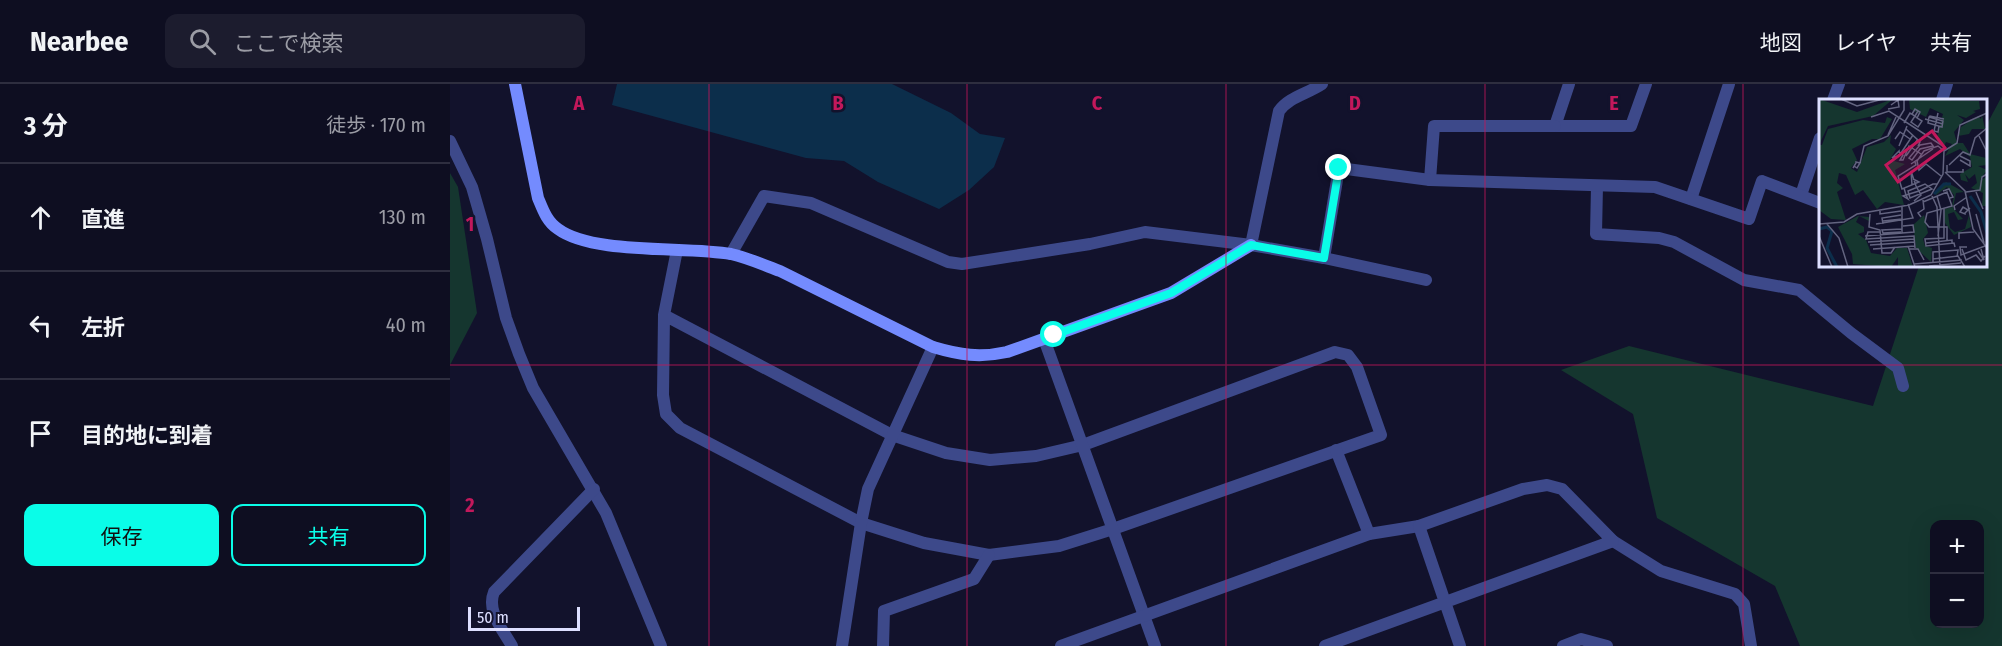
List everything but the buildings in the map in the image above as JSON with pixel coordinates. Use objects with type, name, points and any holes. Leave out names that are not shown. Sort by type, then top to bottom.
[{"type":"street","points":[[516,84],[538,198],[545,216],[556,228],[570,236],[594,243],[731,254],[780,271],[933,347],[955,353],[986,357],[1007,352],[1171,293],[1251,245],[1279,111],[1286,102],[1309,93],[1322,84]]},
{"type":"street","points":[[1555,126],[1569,84]]},
{"type":"street","points":[[1430,180],[1434,126],[1631,126],[1646,84]]},
{"type":"street","points":[[1691,199],[1730,84]]},
{"type":"street","points":[[1833,99],[1839,84]]},
{"type":"street","points":[[1942,99],[1947,84]]},
{"type":"street","points":[[450,141],[472,187],[506,318],[533,388],[606,513],[661,646]]},
{"type":"street","points":[[1801,195],[1819,144]]},
{"type":"street","points":[[1324,258],[1339,168],[1430,180],[1655,187],[1749,219],[1762,181],[1819,201]]},
{"type":"street","points":[[1597,186],[1596,234],[1659,238],[1674,242],[1744,280],[1799,290],[1898,368],[1904,386]]},
{"type":"street","points":[[731,254],[764,196],[811,202],[948,262],[962,264],[1090,244],[1144,232],[1251,245],[1426,280]]},
{"type":"street","points":[[664,315],[892,435],[946,453],[990,460],[1036,456],[1083,445],[1335,352],[1348,355],[1357,367],[1381,435],[1059,546],[989,555],[924,543],[861,523],[680,428],[666,414],[663,395],[664,315],[677,250]]},
{"type":"street","points":[[1044,339],[1155,646]]},
{"type":"street","points":[[842,646],[868,489],[933,347]]},
{"type":"street","points":[[1336,450],[1369,534]]},
{"type":"street","points":[[1061,646],[1369,534],[1419,526],[1523,489],[1547,485],[1562,489],[1613,541],[1661,571],[1735,594],[1744,604],[1751,646]]},
{"type":"street","points":[[513,646],[491,609],[494,592],[594,489]]},
{"type":"street","points":[[1419,526],[1460,646]]},
{"type":"street","points":[[1325,646],[1613,541]]},
{"type":"street","points":[[883,646],[884,611],[974,579],[989,555]]},
{"type":"street","points":[[1563,646],[1581,639],[1606,646]]},
{"type":"green space","points":[[2002,96],[2002,646],[1800,646],[1775,586],[1657,518],[1633,414],[1561,370],[1629,346],[1873,406],[1919,267],[1987,267],[1987,124]]},
{"type":"green space","points":[[450,173],[458,187],[477,313],[450,365]]},
{"type":"water","points":[[617,84],[892,84],[951,113],[980,134],[1005,138],[994,167],[969,190],[939,209],[878,182],[844,161],[806,158],[612,105]]},
{"type":"route","points":[[1054,335],[1171,293],[1251,245],[1324,258],[1339,168]]}]
